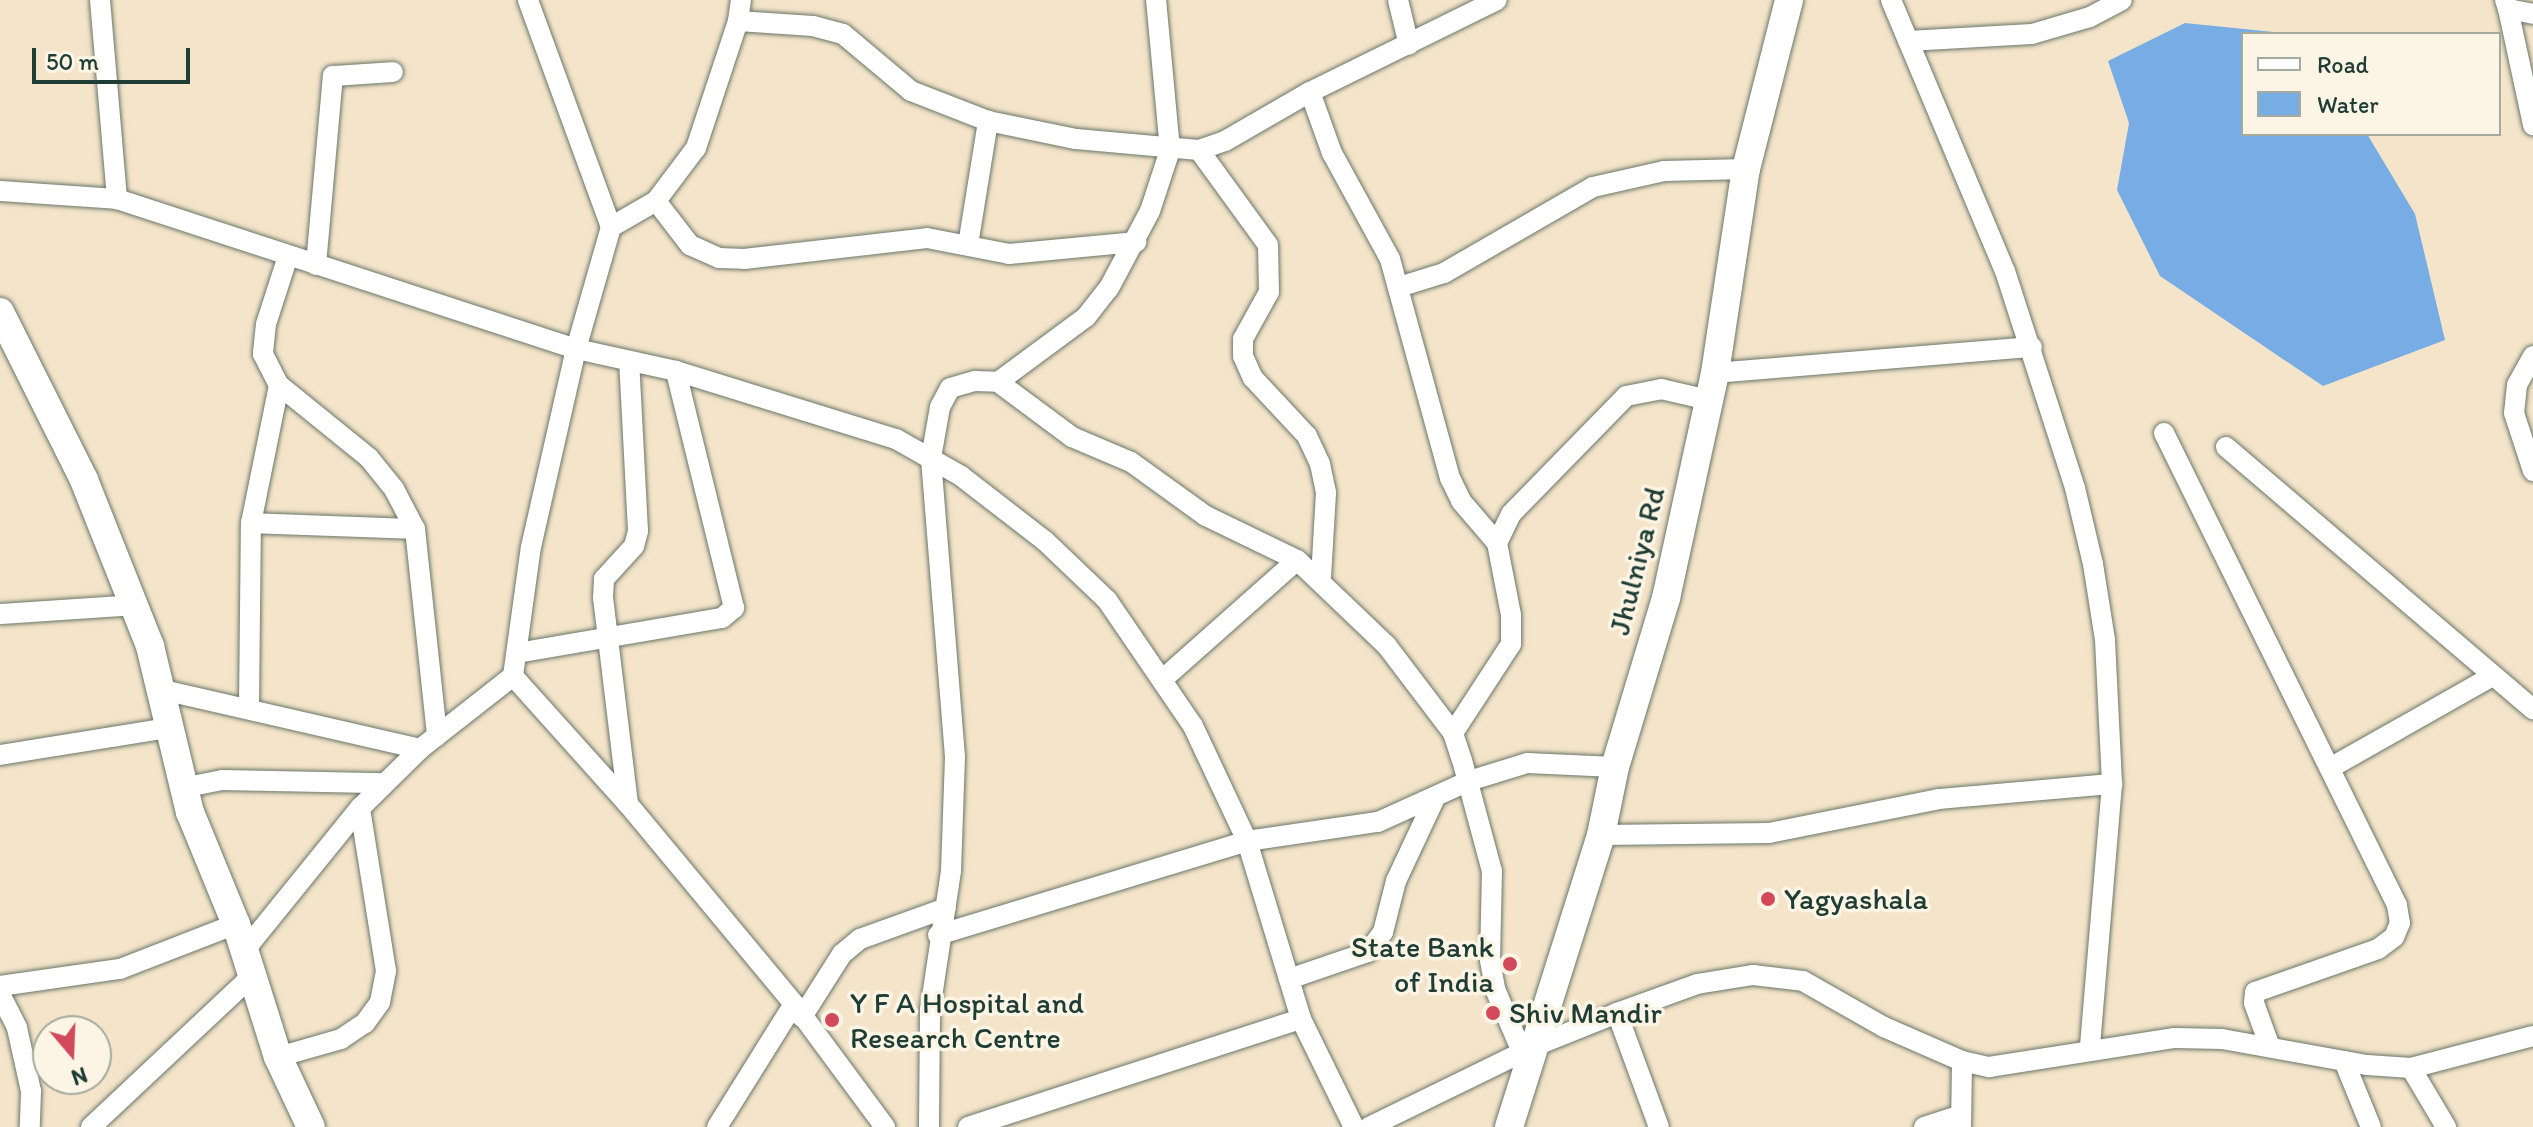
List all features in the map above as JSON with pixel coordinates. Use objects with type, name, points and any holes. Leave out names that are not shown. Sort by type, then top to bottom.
[{"type":"street","points":[[100,0],[117,199]]},
{"type":"street","points":[[91,1127],[244,950],[360,808],[420,749],[513,676],[529,559],[576,349],[611,227],[528,0]]},
{"type":"street","points":[[611,227],[656,201],[696,148],[738,21],[741,0]]},
{"type":"street","points":[[998,382],[1086,317],[1136,242],[1170,150],[1156,0]]},
{"type":"street","points":[[1398,0],[1409,45]]},
{"type":"street","points":[[738,21],[813,26],[843,34],[911,91],[988,121],[1037,134],[1170,150],[1199,150],[1225,141],[1310,92],[1497,0]]},
{"type":"street","points":[[1891,0],[2032,347],[2093,564],[2105,640],[2112,784],[2090,1048]]},
{"type":"street","points":[[1908,41],[2032,34],[2086,8],[2122,0]]},
{"type":"street","name":"Jhulniya Rd","points":[[1509,1127],[1528,1049],[1601,835],[1615,767],[1666,598],[1715,373],[1746,169],[1790,1]]},
{"type":"street","points":[[2506,4],[2533,14]]},
{"type":"street","points":[[2506,4],[2533,125]]},
{"type":"street","points":[[316,265],[333,76],[393,72]]},
{"type":"street","points":[[1310,92],[1332,153],[1376,230],[1399,287],[1450,478],[1461,501],[1497,543],[1511,615],[1511,644],[1453,733]]},
{"type":"street","points":[[968,245],[988,121]]},
{"type":"street","points":[[1199,150],[1268,245],[1269,292],[1243,339],[1243,356],[1253,378],[1307,436],[1320,464],[1326,493],[1321,578]]},
{"type":"street","points":[[1399,287],[1444,273],[1605,183],[1664,171],[1746,169]]},
{"type":"street","points":[[0,191],[117,199],[576,349],[676,371],[896,439],[961,476],[1078,569],[1163,679],[1199,738],[1247,841],[1301,1019],[1354,1127]]},
{"type":"street","points":[[656,201],[690,245],[719,258],[744,259],[927,238],[1009,254],[1136,242]]},
{"type":"street","points":[[288,256],[266,324],[263,354],[279,385],[369,458],[394,489],[415,529],[437,736]]},
{"type":"street","points":[[0,312],[84,480],[134,605],[163,690],[182,788],[244,950],[278,1057],[311,1127]]},
{"type":"street","points":[[1715,373],[2032,347]]},
{"type":"street","points":[[2531,463],[2514,413],[2517,385],[2533,356]]},
{"type":"street","points":[[628,804],[604,579],[634,546],[638,531],[629,362]]},
{"type":"street","points":[[517,653],[722,618],[734,608],[676,371]]},
{"type":"street","points":[[929,1127],[930,1010],[938,935],[946,908],[955,757],[931,458],[940,407],[950,388],[975,381],[998,382],[1072,437],[1131,462],[1206,516],[1297,560],[1321,578],[1387,646],[1453,733],[1492,871],[1490,960],[1495,989],[1528,1049]]},
{"type":"street","points":[[249,706],[251,523],[279,385]]},
{"type":"street","points":[[1497,543],[1534,486],[1626,396],[1661,389],[1709,400]]},
{"type":"street","points":[[2164,433],[2397,905],[2400,923],[2394,937],[2378,949],[2255,992],[2254,1003],[2270,1047]]},
{"type":"street","points":[[2226,447],[2491,677],[2533,709]]},
{"type":"street","points":[[251,523],[415,529]]},
{"type":"street","points":[[1163,679],[1297,560]]},
{"type":"street","points":[[0,614],[134,605]]},
{"type":"street","points":[[513,676],[628,804],[798,1010],[885,1127]]},
{"type":"street","points":[[2330,768],[2491,677]]},
{"type":"street","points":[[163,690],[249,706],[420,749]]},
{"type":"street","points":[[0,755],[169,728]]},
{"type":"street","points":[[938,935],[1247,841],[1378,822],[1434,800],[1469,781],[1527,763],[1615,767]]},
{"type":"street","points":[[182,788],[222,780],[385,783]]},
{"type":"street","points":[[1601,835],[1769,833],[1939,799],[2112,784]]},
{"type":"street","points":[[1289,979],[1368,952],[1383,932],[1396,881],[1434,800]]},
{"type":"street","points":[[278,1057],[341,1039],[365,1023],[380,1002],[386,971],[360,808]]},
{"type":"street","points":[[717,1127],[798,1010],[842,954],[860,939],[946,908]]},
{"type":"street","points":[[0,986],[244,950]]},
{"type":"street","points":[[1369,1127],[1528,1049],[1617,1013],[1697,984],[1753,975],[1803,981],[1884,1027],[1962,1061],[1989,1067],[2090,1048],[2175,1038],[2270,1047],[2344,1061],[2411,1068],[2533,1036]]},
{"type":"street","points":[[0,994],[17,1028],[31,1091],[30,1127]]},
{"type":"street","points":[[1617,1013],[1659,1127]]},
{"type":"street","points":[[968,1127],[1301,1019]]},
{"type":"street","points":[[1924,1127],[1960,1121],[1962,1061]]},
{"type":"street","points":[[2344,1061],[2371,1127]]},
{"type":"street","points":[[2411,1068],[2446,1127]]},
{"type":"water","points":[[2185,23],[2274,32],[2241,32],[2241,136],[2368,136],[2415,214],[2445,340],[2323,386],[2160,276],[2117,190],[2129,123],[2108,61]]},
{"type":"place","name":"Yagyashala","points":[[1768,899]]},
{"type":"place","name":"State Bank of India","points":[[1510,964]]},
{"type":"place","name":"Shiv Mandir","points":[[1493,1013]]},
{"type":"place","name":"Y F A Hospital and Research Centre","points":[[832,1020]]}]
